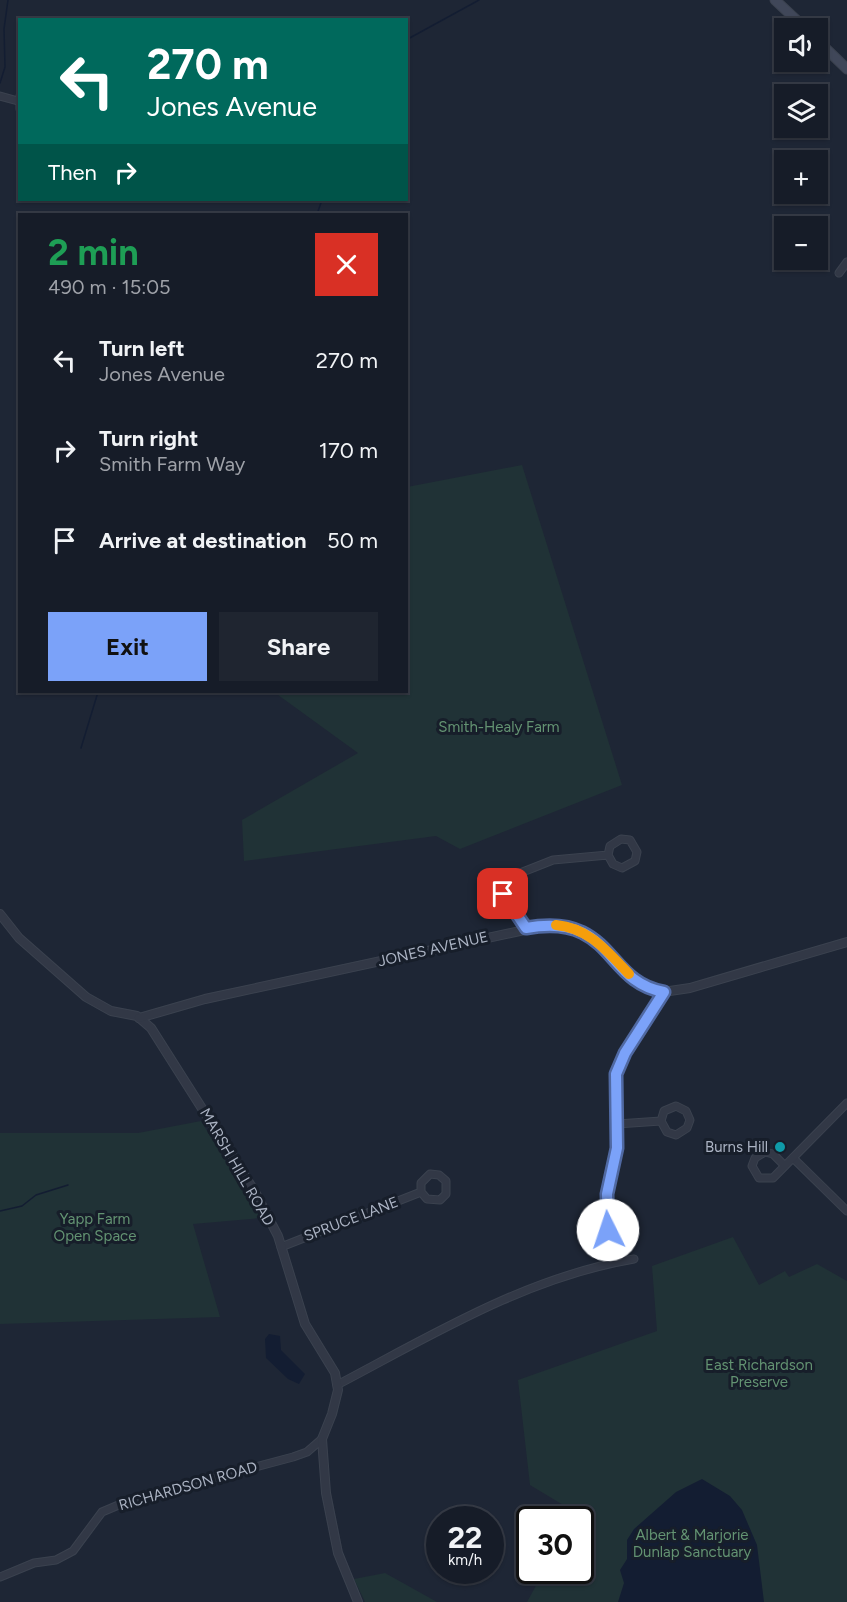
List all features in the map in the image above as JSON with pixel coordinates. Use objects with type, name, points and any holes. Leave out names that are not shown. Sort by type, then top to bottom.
[{"type":"main road","points":[[775,0],[794,18]]},
{"type":"main road","points":[[828,51],[847,69]]},
{"type":"street","points":[[0,96],[18,98]]},
{"type":"street","points":[[838,273],[847,262]]},
{"type":"street","points":[[621,839],[630,840],[637,852],[635,861],[627,867],[613,864],[608,855],[610,846],[621,839]]},
{"type":"street","points":[[526,928],[503,894],[510,878],[553,860],[608,855]]},
{"type":"street","points":[[0,914],[20,938],[86,997],[111,1011],[139,1018]]},
{"type":"street","name":"JONES AVENUE","points":[[139,1018],[205,999],[548,924],[570,926],[579,930],[606,949],[645,987],[664,992]]},
{"type":"street","points":[[612,1263],[606,1205],[616,1159],[615,1080],[619,1067],[664,992],[690,988],[847,942]]},
{"type":"street","name":"MARSH HILL ROAD","points":[[139,1018],[151,1028],[255,1192],[281,1247],[300,1311],[335,1373],[337,1385]]},
{"type":"street","points":[[785,1166],[773,1154],[765,1152],[757,1156],[753,1166],[757,1176],[767,1180],[785,1166],[847,1103]]},
{"type":"street","points":[[672,1106],[686,1110],[690,1120],[687,1128],[676,1135],[668,1132],[661,1121],[664,1111],[672,1106]]},
{"type":"street","points":[[617,1124],[661,1121]]},
{"type":"street","points":[[793,1158],[847,1211]]},
{"type":"street","name":"SPRUCE LANE","points":[[435,1174],[446,1181],[446,1194],[440,1200],[427,1199],[421,1192],[421,1183],[426,1176],[435,1174]]},
{"type":"street","name":"SPRUCE LANE","points":[[281,1247],[421,1192]]},
{"type":"street","points":[[358,1602],[338,1553],[330,1522],[322,1439],[332,1413],[337,1385],[475,1312],[565,1276],[634,1259]]},
{"type":"street","name":"RICHARDSON ROAD","points":[[0,1577],[34,1563],[56,1560],[73,1551],[102,1512],[128,1501],[293,1457],[307,1452],[322,1439]]},
{"type":"green space","name":"Smith-Healy Farm","points":[[522,465],[622,785],[460,849],[436,836],[244,861],[242,820],[358,753],[275,693],[408,693],[408,487]]},
{"type":"green space","name":"Yapp Farm Open Space","points":[[201,1121],[261,1218],[193,1224],[220,1317],[0,1324],[0,1133],[138,1133]]},
{"type":"green space","name":"East Richardson Preserve","points":[[733,1237],[759,1285],[785,1271],[789,1277],[817,1264],[847,1281],[847,1602],[527,1602],[537,1584],[594,1584],[594,1506],[565,1506],[530,1485],[518,1380],[657,1331],[652,1266]]},
{"type":"green space","points":[[385,1573],[437,1602],[365,1602],[354,1579]]},
{"type":"water","points":[[269,1334],[280,1336],[281,1350],[305,1374],[299,1384],[288,1379],[266,1358],[265,1339]]},
{"type":"water","name":"Albert & Marjorie Dunlap Sanctuary","points":[[702,1479],[730,1496],[742,1510],[757,1545],[764,1602],[618,1602],[624,1583],[620,1570],[627,1559],[627,1540],[634,1529],[676,1492]]},
{"type":"waterway","points":[[0,83],[5,67],[4,29],[8,0]]},
{"type":"waterway","points":[[408,39],[479,0]]},
{"type":"waterway","points":[[317,213],[322,201]]},
{"type":"waterway","points":[[81,748],[98,693]]},
{"type":"waterway","points":[[0,1211],[22,1206],[36,1195],[68,1185]]},
{"type":"slow traffic","points":[[556,925],[570,926],[588,935],[606,949],[629,974]]},
{"type":"place","name":"Burns Hill","points":[[780,1147]]},
{"type":"route","points":[[503,894],[526,928],[548,924],[570,926],[588,935],[606,949],[628,973],[645,987],[664,992],[625,1053],[616,1074],[617,1148],[607,1194],[608,1230]]}]
